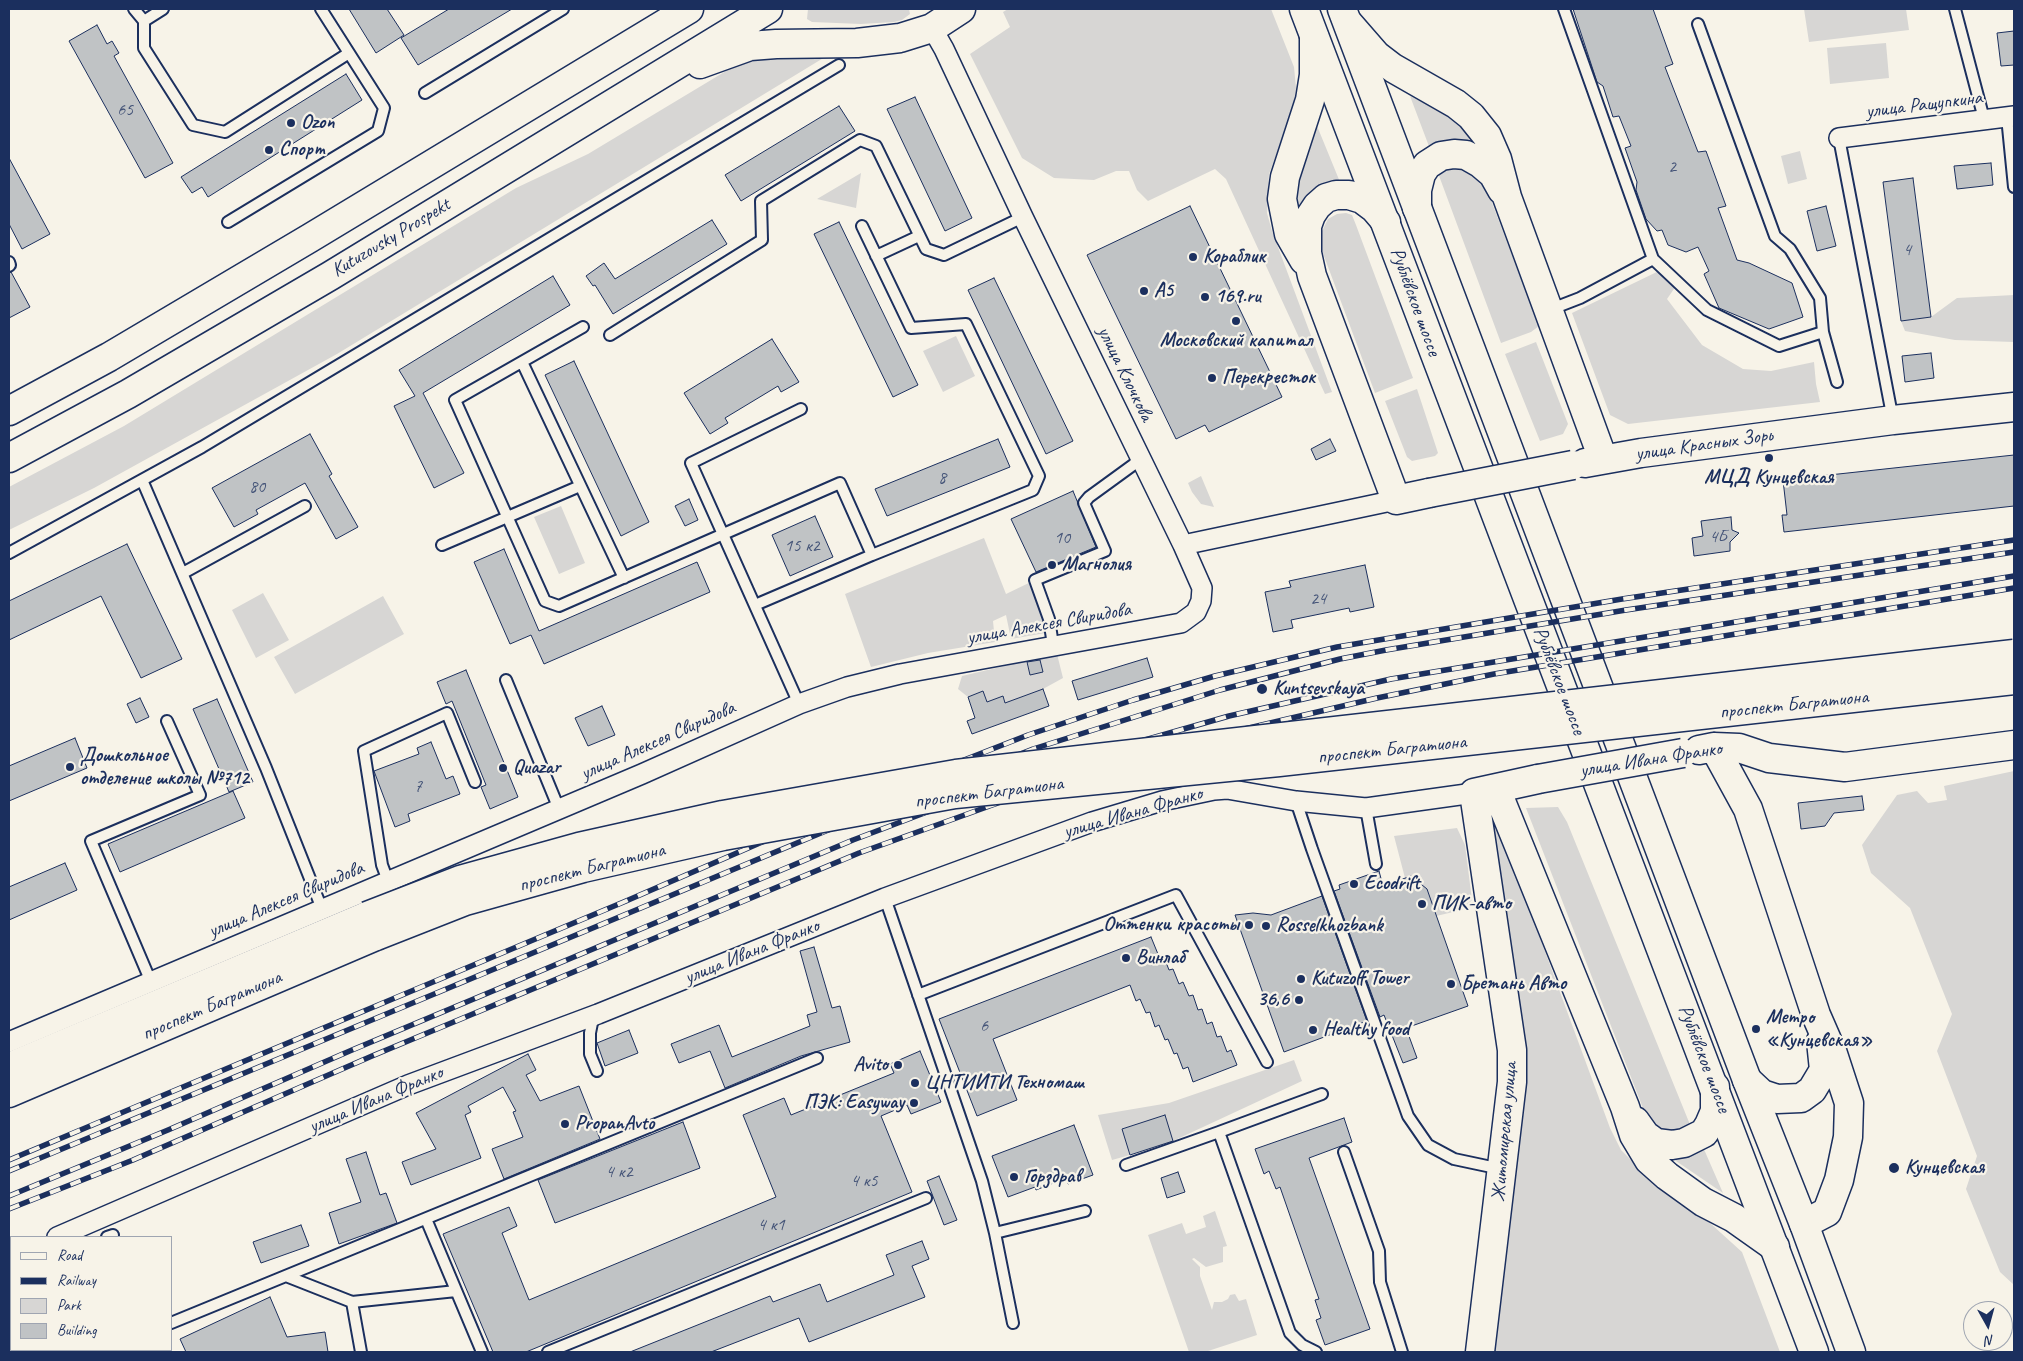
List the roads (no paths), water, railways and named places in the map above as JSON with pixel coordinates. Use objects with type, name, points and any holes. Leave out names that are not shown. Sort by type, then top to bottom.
[{"type":"main road","name":"Kutuzovsky Prospekt","points":[[9,411],[109,357],[689,9]]},
{"type":"main road","name":"Kutuzovsky Prospekt","points":[[9,458],[128,394],[330,276],[768,9]]},
{"type":"main road","points":[[619,100],[717,57],[750,46],[857,43],[900,38],[932,28],[961,9]]},
{"type":"main road","name":"Рублёвское шоссе","points":[[1304,9],[1715,1087],[1814,1352]]},
{"type":"main road","points":[[1344,15],[1362,41],[1376,55],[1394,68],[1456,104],[1471,116],[1487,136],[1497,158],[1507,197],[1603,459]]},
{"type":"main road","name":"Рублёвское шоссе","points":[[1344,15],[1851,1352]]},
{"type":"main road","points":[[1314,35],[1314,75],[1310,100],[1285,177],[1282,199],[1289,234],[1312,276],[1396,500]]},
{"type":"main road","points":[[1417,208],[1417,190],[1421,174],[1427,165],[1441,156],[1454,154],[1466,155],[1480,163],[1492,174],[1507,197]]},
{"type":"main road","points":[[1312,276],[1307,253],[1307,226],[1317,206],[1326,198],[1349,194],[1362,199],[1374,208],[1386,222]]},
{"type":"main road","name":"улица Красных Зорь","points":[[1396,500],[1603,459],[1893,420],[2014,407]]},
{"type":"main road","name":"проспект Багратиона","points":[[9,1093],[372,926],[460,880],[579,848],[723,814],[956,774],[2014,654]]},
{"type":"main road","name":"проспект Багратиона","points":[[9,1067],[372,926],[583,868],[723,836],[955,794],[1279,762],[2014,680]]},
{"type":"main road","name":"улица Ивана Франко","points":[[1485,791],[1538,779],[1714,747],[1739,748],[1769,758],[1845,766],[2014,745]]},
{"type":"main road","points":[[1714,747],[1748,810],[1816,1015],[1843,1084],[1848,1103],[1850,1119],[1845,1156],[1839,1180],[1826,1212],[1804,1224]]},
{"type":"main road","points":[[1485,791],[1625,1107],[1634,1135],[1649,1160],[1667,1176],[1703,1202],[1734,1218],[1774,1248]]},
{"type":"main road","name":"Житомирская улица","points":[[1480,1352],[1512,1082],[1512,1050],[1485,791]]},
{"type":"main road","points":[[1747,1080],[1762,1094],[1777,1099],[1801,1098],[1812,1090],[1824,1070],[1816,1015]]},
{"type":"main road","points":[[1625,1107],[1645,1135],[1656,1143],[1672,1145],[1684,1143],[1704,1132],[1709,1125],[1715,1111],[1715,1087]]},
{"type":"street","name":"улица Клочкова","points":[[932,28],[944,49],[1023,217],[1183,545]]},
{"type":"street","name":"улица Ращупкина","points":[[1839,138],[2011,116]]},
{"type":"street","points":[[1183,545],[1396,500]]},
{"type":"street","name":"улица Алексея Свиридова","points":[[9,1042],[559,809],[799,704],[847,687],[900,674],[1181,623],[1196,612],[1201,601],[1202,588],[1183,545]]},
{"type":"street","name":"улица Ивана Франко","points":[[58,1236],[408,1085],[598,1014],[885,898],[1092,822],[1162,801],[1214,790],[1227,789],[1296,801],[1366,808],[1485,791]]},
{"type":"lane","points":[[134,9],[144,21],[144,48],[193,125],[225,132],[349,53]]},
{"type":"lane","points":[[144,21],[163,9]]},
{"type":"lane","points":[[228,222],[378,131],[384,108],[321,9]]},
{"type":"lane","points":[[424,93],[563,9]]},
{"type":"lane","points":[[1564,9],[1653,259],[1707,310],[1779,346],[1823,332]]},
{"type":"lane","points":[[1955,9],[1984,119]]},
{"type":"lane","points":[[1698,24],[1775,236],[1790,249],[1820,298],[1823,332],[1837,382]]},
{"type":"lane","points":[[9,553],[211,442],[839,65]]},
{"type":"lane","points":[[2011,116],[2014,187]]},
{"type":"lane","points":[[1839,138],[1893,420]]},
{"type":"lane","points":[[610,335],[762,240],[761,201],[860,140],[876,146],[926,249],[944,255],[1023,217]]},
{"type":"lane","points":[[755,605],[1033,490],[1039,476],[966,324],[911,328],[862,226]]},
{"type":"lane","points":[[876,256],[919,236]]},
{"type":"lane","points":[[1548,310],[1580,298],[1653,259]]},
{"type":"lane","points":[[9,262],[9,266]]},
{"type":"lane","points":[[583,327],[455,400],[545,601],[559,606],[840,483],[872,556]]},
{"type":"lane","points":[[522,362],[624,578]]},
{"type":"lane","points":[[799,704],[692,463],[801,409]]},
{"type":"lane","points":[[1052,645],[1049,619],[1035,580],[1105,551],[1084,503],[1089,497],[1141,457]]},
{"type":"lane","points":[[142,480],[266,768],[322,909]]},
{"type":"lane","points":[[442,545],[580,486]]},
{"type":"lane","points":[[183,573],[305,506]]},
{"type":"lane","points":[[506,680],[559,809]]},
{"type":"lane","points":[[388,881],[382,865],[364,751],[446,713],[475,782]]},
{"type":"lane","points":[[151,982],[91,841],[200,795],[167,721]]},
{"type":"lane","points":[[1296,801],[1308,851],[1408,1116],[1428,1145],[1454,1159],[1502,1169]]},
{"type":"lane","points":[[1366,808],[1376,864]]},
{"type":"lane","points":[[918,995],[1176,895],[1267,1062]]},
{"type":"lane","points":[[885,898],[982,1181],[995,1233],[1013,1323]]},
{"type":"lane","points":[[597,1071],[590,1054],[590,1033],[592,1023],[598,1014]]},
{"type":"lane","points":[[172,1323],[817,1058]]},
{"type":"lane","points":[[1126,1164],[1322,1094]]},
{"type":"lane","points":[[1219,1132],[1290,1333],[1302,1345],[1316,1352]]},
{"type":"lane","points":[[1344,1152],[1379,1251],[1380,1282],[1402,1352]]},
{"type":"lane","points":[[548,1352],[926,1198]]},
{"type":"lane","points":[[995,1233],[1085,1211]]},
{"type":"lane","points":[[426,1219],[482,1352]]},
{"type":"lane","points":[[286,1276],[352,1302],[456,1291]]},
{"type":"lane","points":[[352,1302],[361,1352]]},
{"type":"railway","points":[[9,1160],[626,901],[836,810],[1028,735],[1133,700],[1215,676],[1337,647],[1622,599],[2014,540]]},
{"type":"railway","points":[[9,1171],[845,823],[1033,749],[1220,690],[1340,659],[1386,650],[1626,610],[2014,552]]},
{"type":"railway","points":[[9,1196],[853,840],[1001,784],[1229,716],[1391,679],[2014,576]]},
{"type":"railway","points":[[9,1209],[133,1160],[372,1056],[859,853],[1009,799],[1142,756],[1236,731],[1377,698],[1494,674],[2014,588]]},
{"type":"place","name":"Ozon","points":[[291,123]]},
{"type":"place","name":"Спорт","points":[[269,150]]},
{"type":"place","name":"Кораблик","points":[[1193,257]]},
{"type":"place","name":"А5","points":[[1144,291]]},
{"type":"place","name":"169.ru","points":[[1205,297]]},
{"type":"place","name":"Московский капитал","points":[[1236,321]]},
{"type":"place","name":"Перекресток","points":[[1212,378]]},
{"type":"place","name":"МЦД Кунцевская","points":[[1769,458]]},
{"type":"place","name":"Магнолия","points":[[1052,565]]},
{"type":"place","name":"Kuntsevskaya","points":[[1262,689]]},
{"type":"place","name":"Дошкольное отделение школы №712","points":[[70,767]]},
{"type":"place","name":"Quazar","points":[[503,768]]},
{"type":"place","name":"Ecodrift","points":[[1354,884]]},
{"type":"place","name":"ПИК-авто","points":[[1422,904]]},
{"type":"place","name":"Оттенки красоты","points":[[1249,925]]},
{"type":"place","name":"Rosselkhozbank","points":[[1266,926]]},
{"type":"place","name":"Винлаб","points":[[1126,958]]},
{"type":"place","name":"Kutuzoff Tower","points":[[1301,979]]},
{"type":"place","name":"Бретань Авто","points":[[1451,984]]},
{"type":"place","name":"36,6","points":[[1299,1000]]},
{"type":"place","name":"Метро «Кунцевская»","points":[[1756,1029]]},
{"type":"place","name":"Healthy food","points":[[1313,1030]]},
{"type":"place","name":"Avito","points":[[898,1065]]},
{"type":"place","name":"ЦНТИИТИ Техномаш","points":[[915,1083]]},
{"type":"place","name":"ПЭК: Easyway","points":[[914,1103]]},
{"type":"place","name":"PropanAvto","points":[[565,1124]]},
{"type":"place","name":"Кунцевская","points":[[1894,1168]]},
{"type":"place","name":"Горздрав","points":[[1014,1177]]}]
